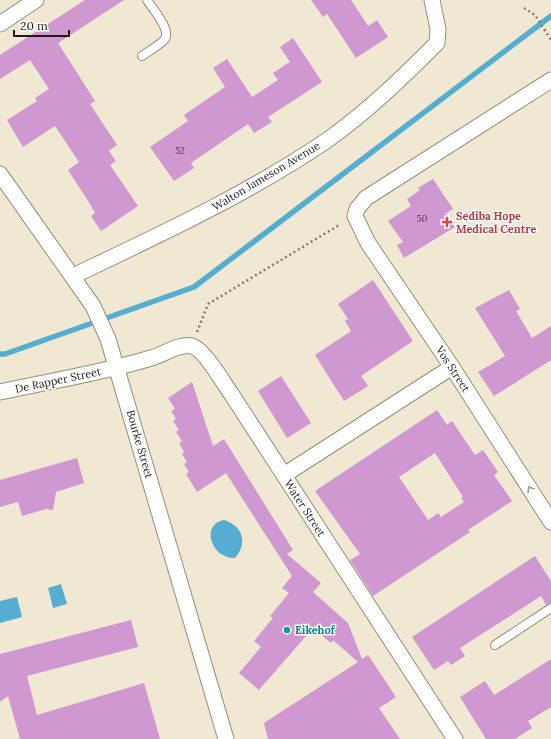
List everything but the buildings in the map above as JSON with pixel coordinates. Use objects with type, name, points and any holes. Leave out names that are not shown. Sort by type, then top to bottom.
[{"type":"street","points":[[0,24],[36,0]]},
{"type":"street","name":"Walton Jameson Avenue","points":[[72,276],[216,208],[326,141],[373,105],[437,43],[438,29],[432,0]]},
{"type":"street","points":[[355,216],[357,209],[366,198],[551,80]]},
{"type":"street","name":"Bourke Street","points":[[0,174],[93,306],[108,339],[226,739]]},
{"type":"street","name":"Vos Street","points":[[355,216],[368,243],[452,367],[551,522]]},
{"type":"street","points":[[117,367],[152,358],[184,346],[192,346]]},
{"type":"street","name":"Water Street","points":[[192,346],[203,354],[219,377],[455,739]]},
{"type":"street","name":"De Rapper Street","points":[[0,392],[117,367]]},
{"type":"street","points":[[284,475],[452,367]]},
{"type":"lane","points":[[142,56],[164,39],[166,34],[165,27],[147,0]]},
{"type":"lane","points":[[495,645],[551,608]]},
{"type":"path","points":[[524,8],[535,15],[551,40]]},
{"type":"path","points":[[192,346],[208,304],[355,216]]},
{"type":"water","points":[[224,520],[236,526],[242,536],[241,547],[235,558],[227,557],[220,553],[212,541],[212,528],[217,523]]},
{"type":"water","points":[[61,584],[67,604],[53,608],[48,588]]},
{"type":"water","points":[[17,597],[22,617],[0,623],[0,601]]},
{"type":"waterway","points":[[0,354],[5,354],[194,287],[551,16]]},
{"type":"place","name":"Sediba Hope Medical Centre","points":[[447,222]]},
{"type":"place","name":"Eikehof","points":[[287,630]]}]
